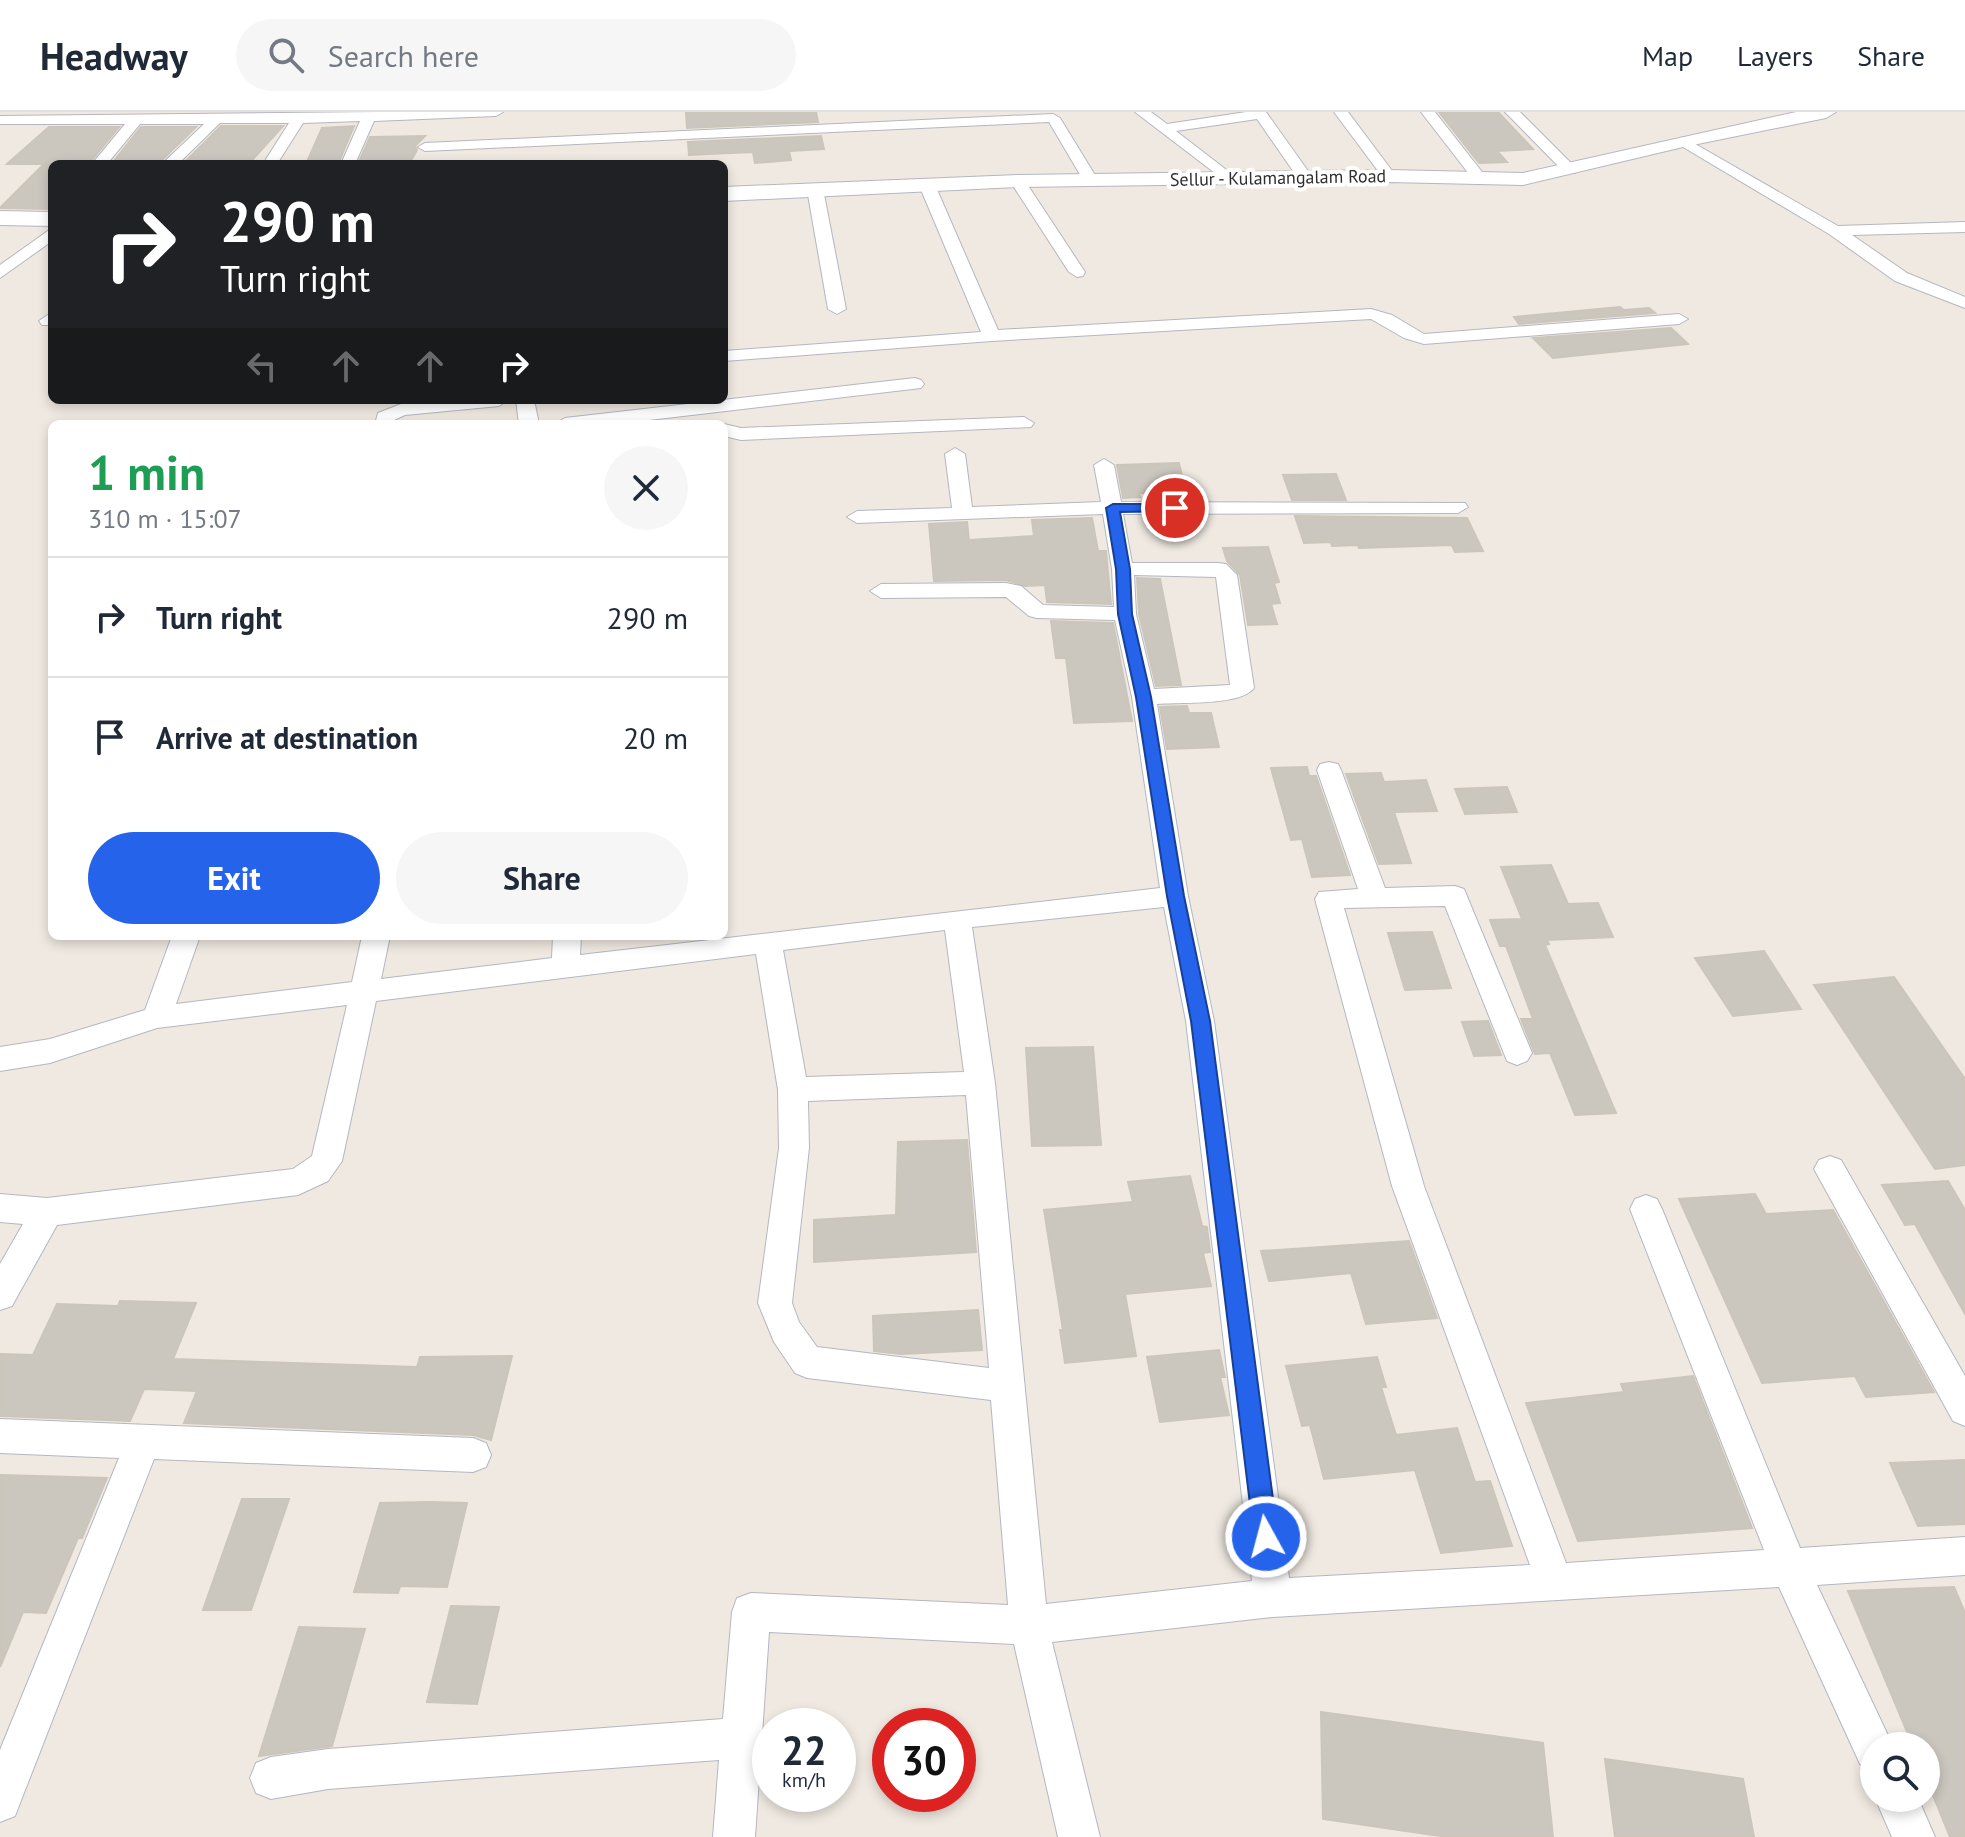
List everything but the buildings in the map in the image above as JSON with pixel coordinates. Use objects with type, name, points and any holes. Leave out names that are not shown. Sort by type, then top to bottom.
[{"type":"main road","name":"Sellur - Kulamangalam Road","points":[[728,194],[1018,181],[1389,176],[1523,179],[1683,141],[1826,112]]},
{"type":"main road","points":[[0,218],[48,219]]},
{"type":"street","points":[[0,120],[299,119],[496,112]]},
{"type":"street","points":[[1142,112],[1228,178]]},
{"type":"street","points":[[1341,112],[1389,176]]},
{"type":"street","points":[[1428,112],[1481,180]]},
{"type":"street","points":[[1512,112],[1570,170]]},
{"type":"street","points":[[1165,129],[1259,113],[1305,178]]},
{"type":"street","points":[[422,160],[429,114]]},
{"type":"street","points":[[425,147],[1051,115],[1090,180]]},
{"type":"street","points":[[350,160],[369,117]]},
{"type":"street","points":[[102,160],[137,119]]},
{"type":"street","points":[[173,160],[217,119]]},
{"type":"street","points":[[273,160],[299,119]]},
{"type":"street","points":[[1683,141],[1835,231],[1901,277],[1965,303]]},
{"type":"street","points":[[1018,181],[1077,272]]},
{"type":"street","points":[[927,185],[992,336]]},
{"type":"street","points":[[815,189],[837,309]]},
{"type":"street","points":[[1835,231],[1965,227]]},
{"type":"street","points":[[0,273],[48,236]]},
{"type":"street","points":[[637,420],[716,416],[814,372],[992,336],[1371,314],[1385,316],[1408,335],[1424,339],[1679,319]]},
{"type":"street","points":[[728,357],[814,372],[915,384]]},
{"type":"street","points":[[385,420],[385,417],[401,410],[460,404]]},
{"type":"street","points":[[728,431],[741,434],[1024,423]]},
{"type":"street","points":[[955,454],[963,513]]},
{"type":"street","points":[[1104,465],[1123,569],[1125,614],[1144,697],[1175,896],[1200,1021],[1273,1598]]},
{"type":"street","points":[[857,517],[1113,508],[1458,507]]},
{"type":"street","points":[[1123,569],[1218,569],[1226,575],[1242,688],[1234,692],[1144,697]]},
{"type":"street","points":[[881,591],[1006,590],[1013,591],[1037,611],[1125,614]]},
{"type":"street","points":[[1329,770],[1375,898]]},
{"type":"street","points":[[0,1059],[50,1051],[157,1017],[362,991],[567,951],[768,942],[1175,896]]},
{"type":"street","points":[[1517,1053],[1455,896],[1328,899],[1408,1186],[1555,1583]]},
{"type":"street","points":[[957,919],[980,1083],[1029,1625],[1079,1837]]},
{"type":"street","points":[[157,1017],[185,940]]},
{"type":"street","points":[[0,1208],[47,1212],[298,1182],[317,1172],[326,1161],[375,940]]},
{"type":"street","points":[[768,942],[793,1090],[794,1148],[775,1303],[786,1331],[807,1362],[1007,1386]]},
{"type":"street","points":[[793,1090],[980,1083]]},
{"type":"street","points":[[1830,1169],[1965,1409]]},
{"type":"street","points":[[1646,1209],[1789,1566],[1866,1732]]},
{"type":"street","points":[[0,1295],[47,1212]]},
{"type":"street","points":[[0,1436],[473,1455]]},
{"type":"street","points":[[0,1801],[143,1442]]},
{"type":"street","points":[[734,1837],[751,1612],[1029,1625],[1273,1598],[1965,1556]]},
{"type":"street","points":[[271,1778],[328,1769],[741,1738]]},
{"type":"street","points":[[1902,1812],[1914,1837]]},
{"type":"route","points":[[1175,508],[1113,508],[1123,569],[1125,614],[1144,697],[1175,896],[1200,1021],[1266,1537]]}]
